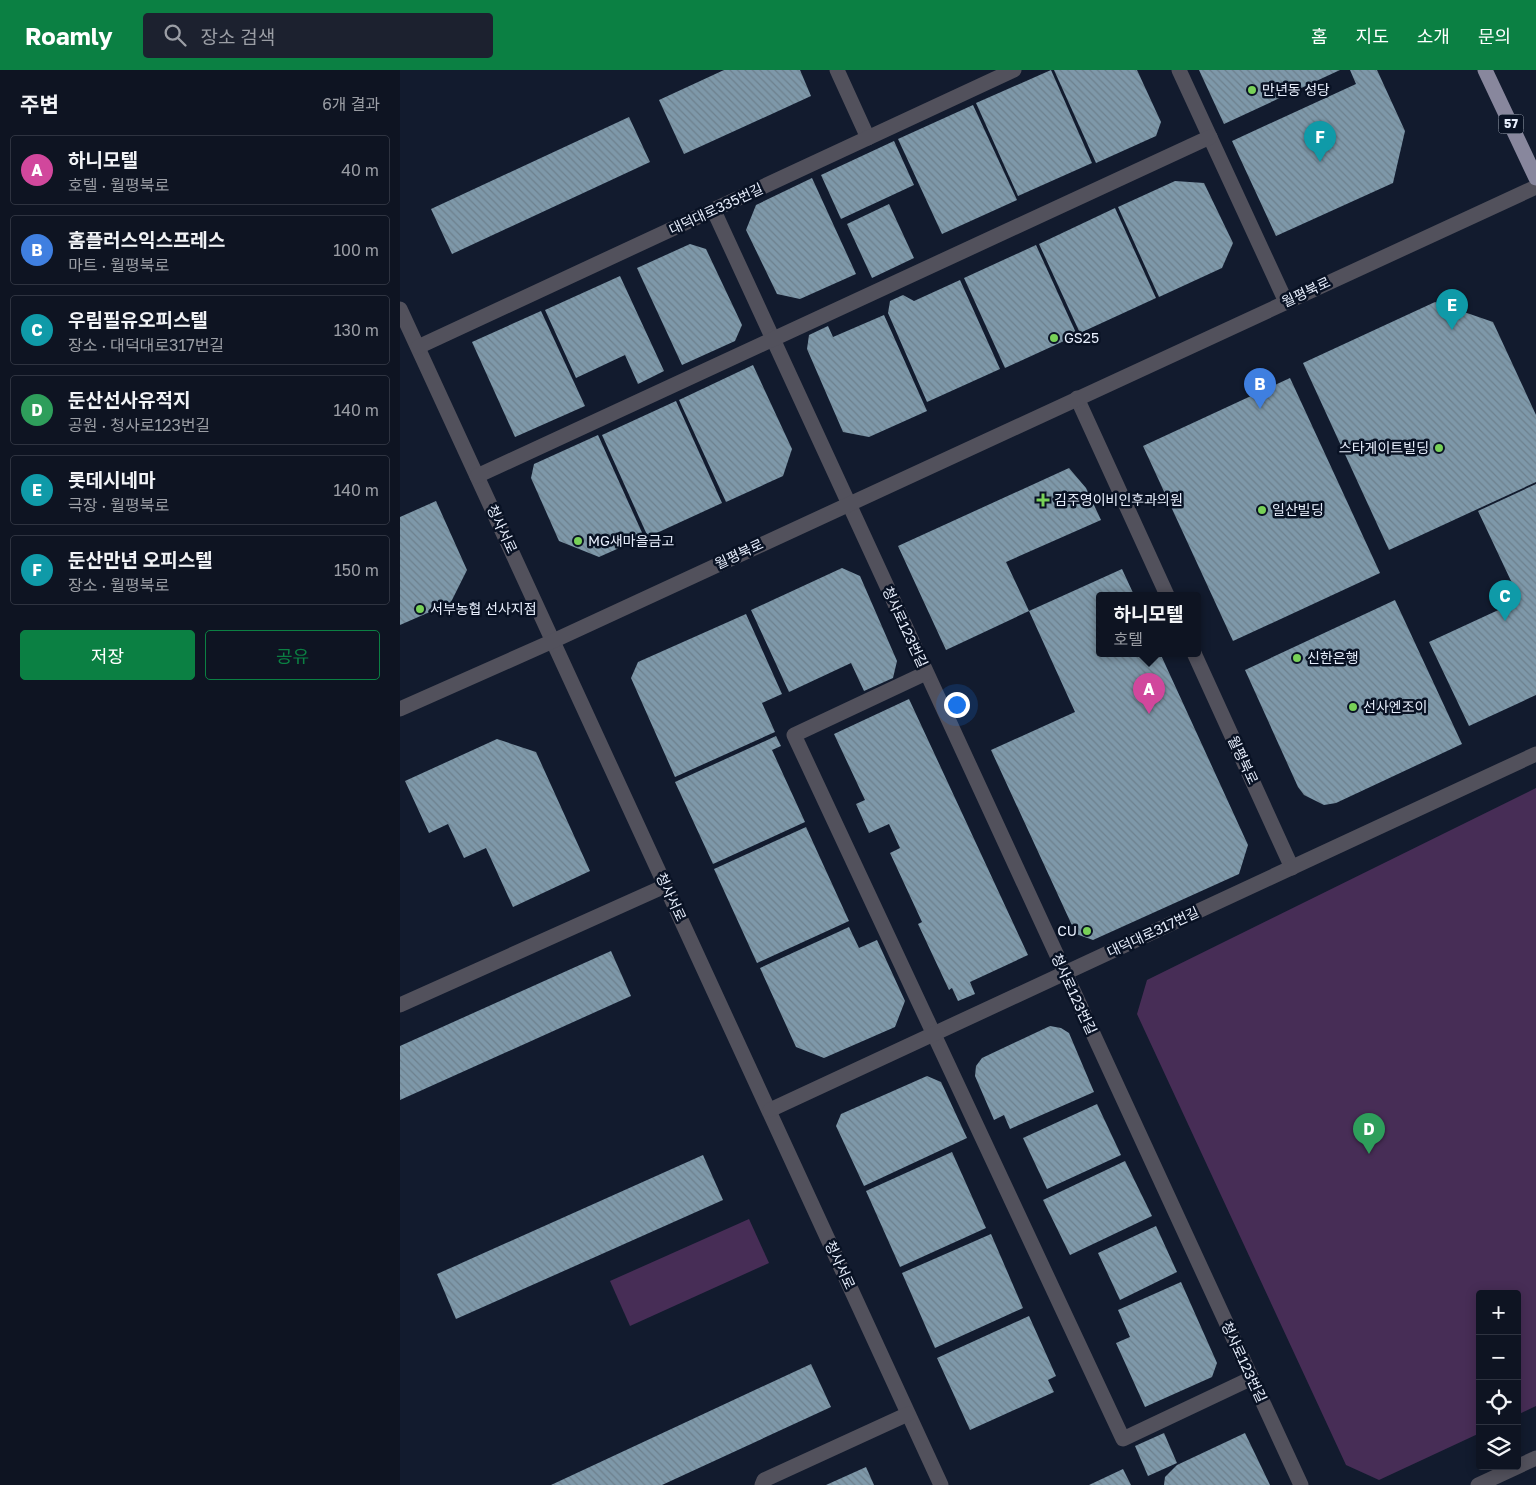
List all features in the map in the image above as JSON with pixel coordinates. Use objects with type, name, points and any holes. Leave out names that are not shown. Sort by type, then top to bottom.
[{"type":"main road","name":"57","points":[[1486,70],[1536,178]]},
{"type":"street","points":[[837,70],[868,138]]},
{"type":"street","name":"대덕대로335번길","points":[[418,348],[1014,70]]},
{"type":"street","points":[[1179,70],[1286,302]]},
{"type":"street","points":[[477,476],[1210,138]]},
{"type":"street","name":"월평북로","points":[[400,709],[1536,187]]},
{"type":"street","name":"청사로123번길","points":[[714,210],[1301,1485]]},
{"type":"street","name":"청사서로","points":[[400,309],[942,1485]]},
{"type":"street","points":[[1077,398],[1166,592]]},
{"type":"street","name":"월평북로","points":[[1196,657],[1292,868]]},
{"type":"street","points":[[926,673],[794,735],[1124,1439],[1252,1378]]},
{"type":"street","name":"대덕대로317번길","points":[[770,1110],[1536,754]]},
{"type":"street","points":[[400,1005],[665,886]]},
{"type":"street","points":[[400,994],[416,998]]},
{"type":"street","points":[[762,1485],[764,1480],[908,1414]]},
{"type":"street","points":[[1478,1485],[1536,1458]]},
{"type":"shaded area","points":[[1536,788],[1536,1406],[1521,1413],[1521,1290],[1476,1290],[1476,1435],[1379,1480],[1346,1465],[1137,1014],[1147,980]]},
{"type":"shaded area","points":[[749,1219],[769,1263],[630,1326],[610,1281]]},
{"type":"building","points":[[724,70],[800,70],[811,96],[684,154],[659,100]]},
{"type":"building","points":[[1051,70],[1092,163],[1018,196],[976,103]]},
{"type":"building","points":[[1054,70],[1137,70],[1161,122],[1156,136],[1096,163]]},
{"type":"building","name":"만년동 성당","points":[[1199,70],[1340,70],[1224,124]]},
{"type":"building","points":[[1350,70],[1377,70],[1405,131],[1393,183],[1276,236],[1232,141],[1356,84]]},
{"type":"building","points":[[973,105],[1017,200],[942,234],[898,139]]},
{"type":"building","points":[[629,117],[650,162],[452,254],[431,209]]},
{"type":"building","points":[[894,141],[914,185],[841,219],[821,175]]},
{"type":"building","points":[[812,178],[856,274],[800,299],[777,294],[746,230],[756,205]]},
{"type":"building","points":[[1175,181],[1204,183],[1233,243],[1222,268],[1159,297],[1118,207]]},
{"type":"building","points":[[889,204],[914,258],[872,278],[847,224]]},
{"type":"building","points":[[1115,208],[1156,298],[1080,333],[1039,244]]},
{"type":"building","points":[[690,244],[706,249],[742,325],[735,341],[682,365],[637,268]]},
{"type":"building","points":[[1036,245],[1077,335],[1005,368],[964,278]]},
{"type":"building","points":[[620,276],[664,371],[638,384],[625,355],[576,378],[545,310]]},
{"type":"building","points":[[960,280],[1000,369],[927,402],[888,313],[890,301],[903,295],[914,301]]},
{"type":"building","name":"스타게이트빌딩","points":[[1435,302],[1493,322],[1536,415],[1536,482],[1389,550],[1303,363]]},
{"type":"building","points":[[541,311],[585,406],[515,437],[472,342]]},
{"type":"building","points":[[884,315],[927,411],[869,437],[843,432],[807,349],[809,335],[828,326],[833,337]]},
{"type":"building","points":[[753,365],[792,449],[783,476],[726,502],[679,400]]},
{"type":"building","name":"일산빌딩","points":[[1290,378],[1380,573],[1233,641],[1143,446]]},
{"type":"building","points":[[676,401],[722,503],[648,537],[602,435]]},
{"type":"building","points":[[598,435],[644,537],[599,557],[559,541],[531,478],[534,464]]},
{"type":"building","points":[[1069,468],[1086,488],[1101,520],[1006,562],[1029,611],[946,650],[898,546]]},
{"type":"building","points":[[1536,484],[1536,695],[1469,726],[1429,642],[1520,600],[1478,511]]},
{"type":"building","points":[[436,501],[467,570],[446,612],[432,611],[400,625],[400,517]]},
{"type":"building","points":[[842,568],[860,576],[897,661],[893,678],[864,691],[851,663],[789,692],[751,610]]},
{"type":"building","points":[[1122,569],[1133,592],[1096,592],[1096,657],[1162,657],[1248,845],[1239,874],[1093,940],[1076,934],[991,750],[1075,712],[1029,611]]},
{"type":"building","name":"선사엔조이","points":[[1395,600],[1462,744],[1336,803],[1324,805],[1304,795],[1298,787],[1245,670]]},
{"type":"building","points":[[746,614],[782,694],[762,703],[775,732],[675,777],[631,678],[638,662]]},
{"type":"building","points":[[909,699],[1028,955],[970,982],[975,994],[958,1001],[952,988],[949,990],[918,924],[922,922],[890,853],[900,848],[889,824],[869,833],[856,804],[865,800],[834,734]]},
{"type":"building","points":[[776,736],[781,746],[772,750],[805,822],[713,864],[675,782]]},
{"type":"building","points":[[497,739],[536,752],[590,871],[513,907],[486,848],[464,858],[448,824],[429,833],[405,781]]},
{"type":"building","points":[[806,827],[849,921],[757,963],[714,869]]},
{"type":"building","points":[[849,927],[859,948],[877,940],[905,1001],[895,1027],[824,1058],[796,1047],[760,968]]},
{"type":"building","points":[[611,951],[631,996],[400,1100],[400,1046]]},
{"type":"building","points":[[1050,1026],[1061,1028],[1069,1033],[1094,1092],[1010,1129],[1004,1115],[994,1120],[975,1076],[976,1066],[982,1058]]},
{"type":"building","points":[[927,1076],[941,1082],[967,1138],[864,1186],[836,1126],[841,1114]]},
{"type":"building","points":[[1097,1104],[1121,1155],[1047,1189],[1023,1138]]},
{"type":"building","points":[[952,1152],[986,1228],[900,1267],[866,1191]]},
{"type":"building","points":[[703,1155],[723,1200],[456,1319],[437,1274]]},
{"type":"building","points":[[1125,1161],[1152,1216],[1070,1255],[1043,1200]]},
{"type":"building","points":[[1156,1226],[1177,1272],[1120,1300],[1098,1253]]},
{"type":"building","points":[[991,1234],[1023,1308],[935,1348],[902,1273]]},
{"type":"building","points":[[1181,1282],[1217,1363],[1212,1377],[1145,1407],[1116,1343],[1130,1337],[1118,1310]]},
{"type":"building","points":[[1029,1316],[1056,1376],[1048,1380],[1054,1392],[970,1430],[937,1358]]},
{"type":"building","points":[[811,1364],[831,1407],[662,1485],[551,1485]]},
{"type":"building","points":[[1164,1433],[1177,1463],[1148,1476],[1135,1446]]},
{"type":"building","points":[[1245,1433],[1270,1485],[1164,1485],[1165,1477],[1177,1465]]},
{"type":"building","points":[[866,1467],[874,1485],[826,1485]]},
{"type":"building","points":[[1123,1469],[1131,1485],[1089,1485]]},
{"type":"place","name":"만년동 성당","points":[[1252,90]]},
{"type":"place","name":"둔산만년 오피스텔","points":[[1320,162]]},
{"type":"place","name":"롯데시네마","points":[[1452,330]]},
{"type":"place","name":"GS25","points":[[1054,338]]},
{"type":"place","name":"홈플러스익스프레스","points":[[1260,409]]},
{"type":"place","name":"스타게이트빌딩","points":[[1439,448]]},
{"type":"place","name":"김주영이비인후과의원","points":[[1043,500]]},
{"type":"place","name":"일산빌딩","points":[[1262,510]]},
{"type":"place","name":"MG새마을금고","points":[[578,541]]},
{"type":"place","name":"서부농협 선사지점","points":[[420,609]]},
{"type":"place","name":"우림필유오피스텔","points":[[1505,621]]},
{"type":"place","name":"신한은행","points":[[1297,658]]},
{"type":"place","name":"선사엔조이","points":[[1353,707]]},
{"type":"place","name":"하니모텔","points":[[1149,714]]},
{"type":"place","name":"CU","points":[[1087,931]]},
{"type":"place","name":"둔산선사유적지","points":[[1369,1154]]}]
